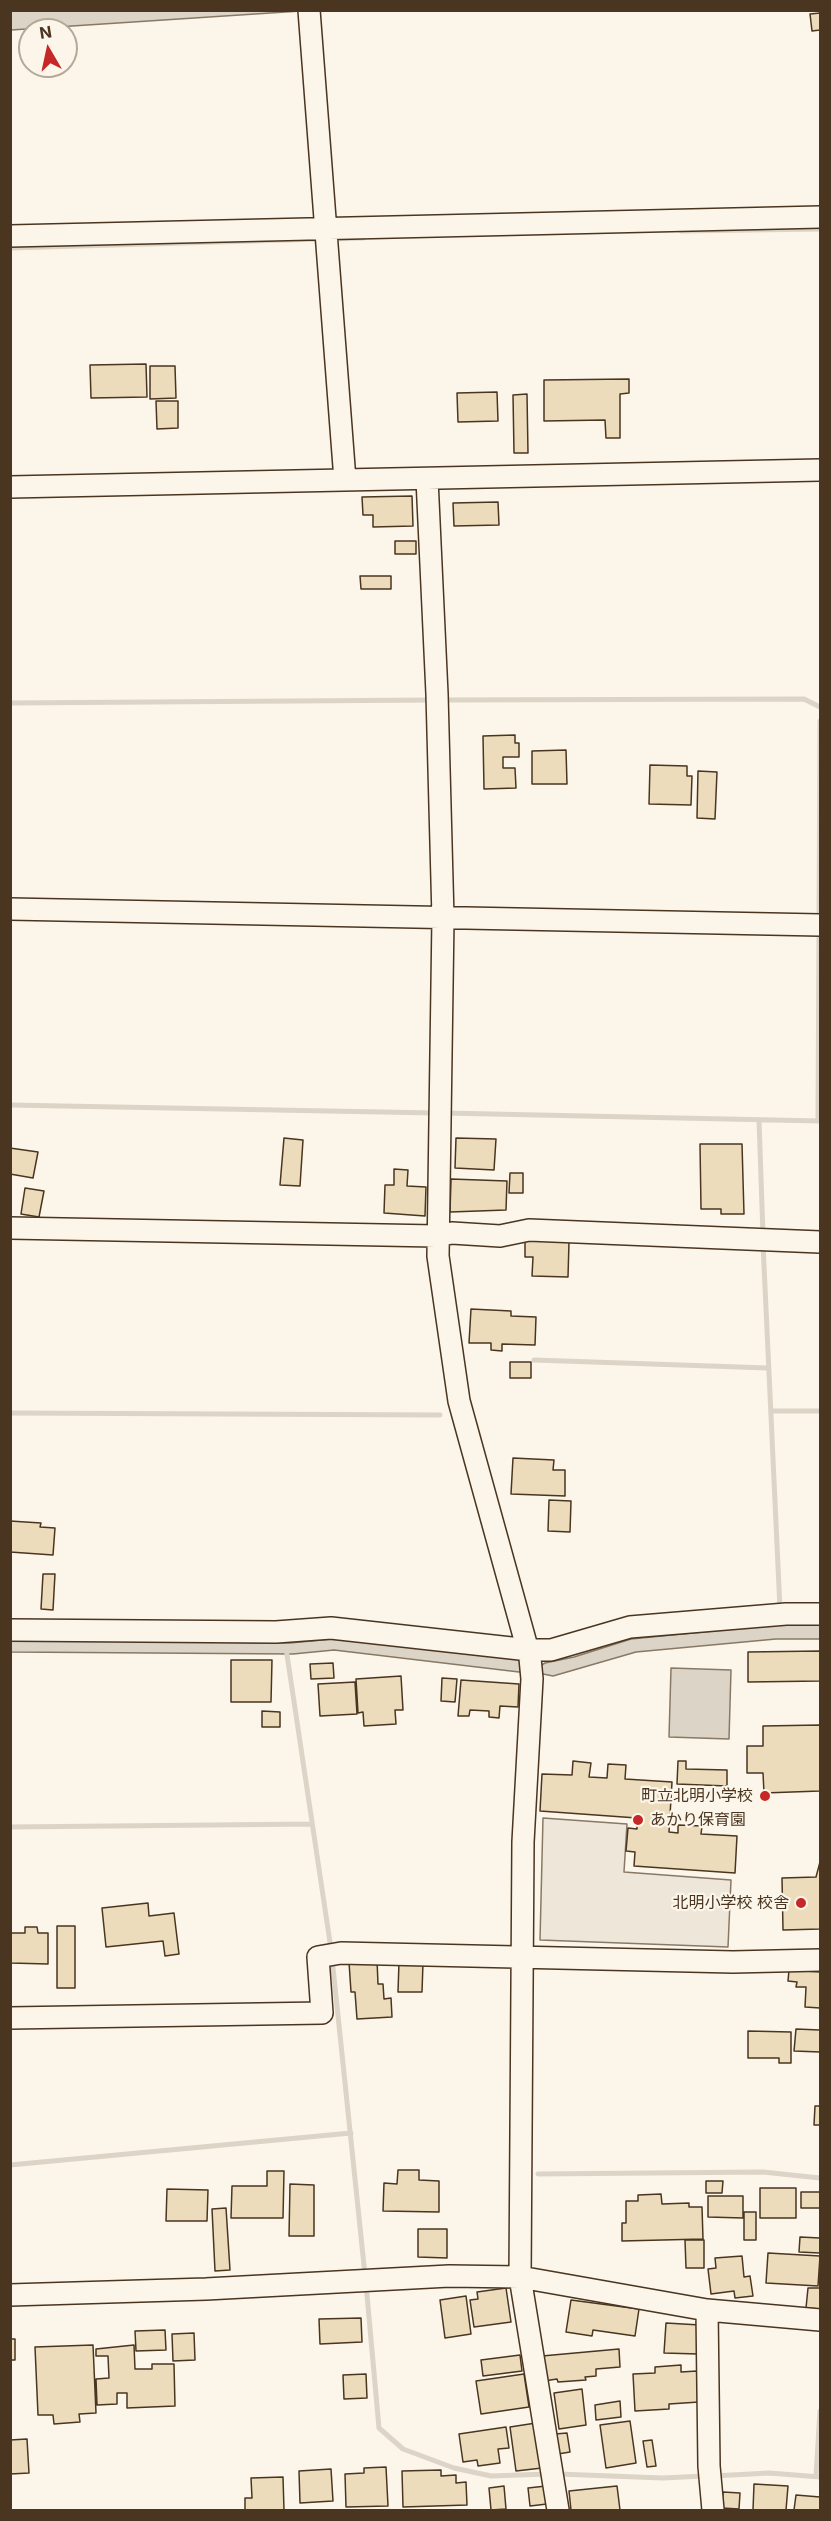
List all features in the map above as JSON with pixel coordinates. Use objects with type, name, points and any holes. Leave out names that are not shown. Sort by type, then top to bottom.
[{"type":"street","points":[[309,14],[345,480]]},
{"type":"street","points":[[10,236],[326,237],[820,217]]},
{"type":"street","points":[[10,486],[820,470]]},
{"type":"street","points":[[428,478],[443,918],[436,1236],[459,1401],[530,1662],[523,1842],[520,2277],[558,2511]]},
{"type":"street","points":[[10,909],[816,925]]},
{"type":"street","points":[[10,1228],[436,1236],[452,1233],[500,1236],[529,1230],[820,1242]]},
{"type":"street","points":[[10,1630],[276,1632],[331,1628],[530,1662],[551,1650],[630,1627],[780,1614],[820,1614]]},
{"type":"street","points":[[10,2018],[322,2013],[318,1957],[333,1955],[733,1962],[820,1960]]},
{"type":"street","points":[[10,2295],[206,2289],[449,2276],[520,2277],[707,2310],[820,2319]]},
{"type":"street","points":[[707,2310],[709,2466],[712,2500]]},
{"type":"shaded area","points":[[11,11],[301,11],[78,26],[78,18],[18,18],[18,30],[11,30]]},
{"type":"shaded area","points":[[775,1625],[820,1625],[820,1639],[776,1639],[636,1652],[553,1676],[528,1671],[519,1672],[334,1650],[293,1654],[11,1652],[11,1640],[290,1643],[332,1639],[518,1658],[524,1664],[540,1666],[631,1639]]},
{"type":"shaded area","points":[[671,1668],[731,1670],[729,1739],[669,1737]]},
{"type":"shaded area","points":[[543,1818],[627,1824],[624,1872],[731,1880],[728,1947],[540,1940]]},
{"type":"building","points":[[820,13],[820,30],[812,31],[810,14]]},
{"type":"building","points":[[146,364],[147,397],[91,398],[90,365]]},
{"type":"building","points":[[150,366],[175,366],[176,398],[150,399]]},
{"type":"building","points":[[629,379],[629,393],[620,394],[620,438],[606,438],[605,420],[544,421],[544,380]]},
{"type":"building","points":[[497,392],[498,421],[458,422],[457,393]]},
{"type":"building","points":[[527,394],[528,453],[514,453],[513,395]]},
{"type":"building","points":[[156,401],[178,401],[178,428],[157,429]]},
{"type":"building","points":[[412,496],[413,526],[373,527],[373,515],[363,515],[362,497]]},
{"type":"building","points":[[498,502],[499,525],[454,526],[453,503]]},
{"type":"building","points":[[395,541],[416,541],[416,554],[395,554]]},
{"type":"building","points":[[360,576],[391,576],[391,589],[361,589]]},
{"type":"building","points":[[515,735],[515,743],[519,743],[519,757],[503,757],[503,768],[515,768],[516,788],[484,789],[483,736]]},
{"type":"building","points":[[566,750],[567,784],[532,784],[532,751]]},
{"type":"building","points":[[650,765],[687,766],[687,776],[692,776],[691,805],[649,804]]},
{"type":"building","points":[[698,771],[717,772],[715,819],[697,818]]},
{"type":"building","points":[[284,1138],[303,1140],[300,1186],[280,1185]]},
{"type":"building","points":[[456,1138],[496,1139],[494,1170],[455,1168]]},
{"type":"building","points":[[700,1144],[742,1144],[744,1214],[721,1214],[721,1209],[701,1209]]},
{"type":"building","points":[[10,1148],[38,1152],[33,1178],[10,1174]]},
{"type":"building","points":[[394,1169],[408,1170],[407,1186],[426,1187],[425,1216],[384,1213],[385,1185],[394,1185]]},
{"type":"building","points":[[510,1173],[523,1173],[523,1193],[509,1193]]},
{"type":"building","points":[[451,1179],[507,1181],[506,1210],[450,1212]]},
{"type":"building","points":[[25,1188],[44,1191],[39,1217],[21,1214]]},
{"type":"building","points":[[525,1240],[569,1242],[568,1277],[532,1276],[533,1257],[525,1257]]},
{"type":"building","points":[[471,1309],[511,1311],[511,1316],[536,1317],[535,1345],[502,1344],[502,1351],[491,1350],[491,1343],[469,1343]]},
{"type":"building","points":[[510,1362],[531,1362],[531,1378],[510,1378]]},
{"type":"building","points":[[513,1458],[554,1460],[553,1470],[565,1470],[565,1496],[511,1494]]},
{"type":"building","points":[[549,1500],[571,1501],[570,1532],[548,1531]]},
{"type":"building","points":[[10,1521],[41,1523],[40,1527],[55,1528],[53,1555],[10,1552]]},
{"type":"building","points":[[43,1574],[55,1574],[53,1610],[41,1609]]},
{"type":"building","points":[[820,1651],[820,1681],[748,1682],[748,1652]]},
{"type":"building","points":[[231,1660],[272,1660],[271,1702],[231,1702]]},
{"type":"building","points":[[333,1663],[334,1678],[311,1679],[310,1664]]},
{"type":"building","points":[[401,1676],[403,1710],[395,1710],[396,1724],[364,1726],[363,1712],[358,1713],[356,1679]]},
{"type":"building","points":[[442,1678],[457,1679],[455,1702],[441,1701]]},
{"type":"building","points":[[461,1680],[519,1684],[518,1707],[500,1706],[499,1718],[489,1717],[489,1711],[470,1710],[469,1716],[458,1716]]},
{"type":"building","points":[[355,1682],[357,1714],[320,1716],[318,1684]]},
{"type":"building","points":[[262,1711],[280,1712],[280,1727],[262,1727]]},
{"type":"building","points":[[820,1725],[820,1791],[764,1793],[763,1773],[747,1773],[747,1746],[763,1746],[763,1726]]},
{"type":"building","points":[[573,1761],[591,1763],[589,1777],[607,1778],[608,1764],[626,1765],[625,1779],[672,1782],[669,1832],[678,1833],[678,1825],[702,1826],[701,1834],[737,1836],[735,1873],[634,1866],[635,1852],[626,1851],[628,1828],[637,1829],[637,1818],[540,1811],[542,1774],[572,1775]]},
{"type":"building","points":[[678,1761],[686,1761],[686,1769],[727,1770],[727,1786],[677,1784]]},
{"type":"building","name":"北明小学校 校舎","points":[[820,1862],[820,1929],[783,1930],[782,1878],[816,1877]]},
{"type":"building","points":[[148,1903],[149,1916],[174,1913],[179,1954],[165,1956],[163,1941],[106,1947],[102,1908]]},
{"type":"building","points":[[57,1926],[75,1926],[75,1988],[57,1988]]},
{"type":"building","points":[[25,1927],[37,1927],[38,1933],[48,1933],[48,1964],[10,1963],[10,1933],[25,1933]]},
{"type":"building","points":[[377,1960],[378,1984],[383,1984],[384,1999],[391,1998],[392,2017],[357,2019],[355,1992],[351,1992],[349,1962]]},
{"type":"building","points":[[399,1962],[423,1963],[422,1992],[398,1992]]},
{"type":"building","points":[[789,1970],[820,1972],[820,2008],[805,2007],[806,1987],[796,1987],[797,1982],[788,1981]]},
{"type":"building","points":[[796,2029],[820,2030],[820,2052],[794,2051]]},
{"type":"building","points":[[748,2031],[791,2032],[791,2063],[779,2063],[779,2058],[748,2058]]},
{"type":"building","points":[[815,2106],[820,2106],[820,2125],[814,2125]]},
{"type":"building","points":[[398,2170],[419,2170],[419,2180],[439,2181],[439,2212],[383,2211],[384,2183],[397,2184]]},
{"type":"building","points":[[267,2171],[284,2171],[283,2218],[231,2218],[232,2186],[267,2186]]},
{"type":"building","points":[[706,2181],[723,2181],[722,2193],[706,2193]]},
{"type":"building","points":[[290,2184],[314,2185],[314,2236],[289,2236]]},
{"type":"building","points":[[760,2188],[796,2188],[796,2218],[760,2218]]},
{"type":"building","points":[[167,2189],[208,2190],[207,2221],[166,2221]]},
{"type":"building","points":[[801,2192],[820,2192],[820,2208],[801,2208]]},
{"type":"building","points":[[661,2194],[662,2204],[689,2203],[689,2207],[702,2207],[703,2239],[622,2241],[622,2223],[626,2223],[626,2201],[638,2201],[638,2195]]},
{"type":"building","points":[[708,2196],[743,2196],[743,2218],[708,2217]]},
{"type":"building","points":[[226,2208],[230,2270],[215,2271],[212,2209]]},
{"type":"building","points":[[744,2212],[756,2212],[756,2240],[744,2240]]},
{"type":"building","points":[[418,2229],[447,2229],[447,2258],[418,2257]]},
{"type":"building","points":[[800,2237],[820,2238],[820,2253],[799,2252]]},
{"type":"building","points":[[685,2240],[704,2240],[704,2268],[686,2268]]},
{"type":"building","points":[[768,2253],[820,2256],[818,2286],[766,2283]]},
{"type":"building","points":[[742,2256],[744,2277],[750,2276],[753,2296],[735,2298],[734,2291],[711,2294],[708,2269],[716,2268],[715,2258]]},
{"type":"building","points":[[506,2288],[511,2322],[474,2327],[470,2300],[478,2299],[477,2292]]},
{"type":"building","points":[[808,2288],[820,2288],[820,2309],[806,2308]]},
{"type":"building","points":[[466,2296],[471,2334],[445,2338],[440,2300]]},
{"type":"building","points":[[571,2300],[639,2309],[635,2336],[593,2330],[592,2336],[566,2332]]},
{"type":"building","points":[[361,2318],[362,2342],[320,2344],[319,2319]]},
{"type":"building","points":[[666,2323],[700,2325],[698,2354],[664,2353]]},
{"type":"building","points":[[165,2330],[166,2350],[136,2351],[135,2331]]},
{"type":"building","points":[[194,2333],[195,2360],[173,2361],[172,2334]]},
{"type":"building","points":[[10,2339],[15,2339],[15,2360],[10,2360]]},
{"type":"building","points":[[93,2345],[96,2413],[79,2414],[80,2422],[54,2424],[53,2415],[38,2415],[35,2347]]},
{"type":"building","points":[[134,2345],[135,2369],[152,2369],[152,2364],[174,2364],[175,2406],[127,2408],[127,2393],[117,2393],[117,2404],[97,2405],[96,2379],[109,2378],[108,2356],[96,2356],[96,2349]]},
{"type":"building","points":[[619,2349],[620,2367],[596,2369],[596,2376],[585,2377],[586,2380],[544,2381],[542,2356]]},
{"type":"building","points":[[520,2355],[522,2371],[483,2376],[481,2360]]},
{"type":"building","points":[[681,2365],[681,2372],[697,2371],[699,2402],[669,2404],[669,2409],[635,2411],[633,2374],[655,2373],[655,2367]]},
{"type":"building","points":[[366,2374],[367,2398],[344,2399],[343,2375]]},
{"type":"building","points":[[524,2374],[529,2407],[481,2414],[476,2381]]},
{"type":"building","points":[[582,2389],[586,2425],[559,2429],[554,2393]]},
{"type":"building","points":[[620,2401],[621,2417],[596,2420],[595,2405]]},
{"type":"building","points":[[630,2421],[636,2463],[606,2468],[600,2425]]},
{"type":"building","points":[[536,2423],[542,2468],[516,2471],[510,2427]]},
{"type":"building","points":[[506,2427],[509,2448],[498,2449],[500,2463],[478,2466],[477,2460],[463,2462],[459,2434]]},
{"type":"building","points":[[567,2433],[570,2452],[558,2454],[555,2434]]},
{"type":"building","points":[[27,2439],[29,2473],[10,2474],[10,2440]]},
{"type":"building","points":[[652,2440],[656,2466],[647,2467],[643,2441]]},
{"type":"building","points":[[386,2467],[388,2506],[346,2507],[345,2474],[364,2473],[364,2468]]},
{"type":"building","points":[[331,2469],[333,2501],[300,2503],[299,2471]]},
{"type":"building","points":[[441,2470],[441,2476],[456,2475],[456,2483],[466,2482],[467,2505],[403,2507],[402,2471]]},
{"type":"building","points":[[283,2477],[284,2510],[245,2510],[245,2498],[252,2498],[251,2478]]},
{"type":"building","points":[[754,2484],[788,2486],[786,2510],[753,2510]]},
{"type":"building","points":[[504,2486],[506,2509],[491,2510],[489,2488]]},
{"type":"building","points":[[546,2486],[547,2504],[530,2506],[528,2488]]},
{"type":"building","points":[[617,2486],[620,2510],[571,2510],[569,2491]]},
{"type":"building","points":[[723,2492],[740,2493],[739,2509],[722,2508]]},
{"type":"building","points":[[796,2495],[820,2497],[820,2510],[794,2510]]},
{"type":"waterway","points":[[681,231],[820,229]]},
{"type":"waterway","points":[[330,239],[363,238]]},
{"type":"waterway","points":[[10,248],[321,239]]},
{"type":"waterway","points":[[441,700],[804,699],[820,707]]},
{"type":"waterway","points":[[10,703],[432,700]]},
{"type":"waterway","points":[[819,922],[820,721]]},
{"type":"waterway","points":[[818,1121],[819,931]]},
{"type":"waterway","points":[[10,1105],[435,1113]]},
{"type":"waterway","points":[[444,1113],[820,1121]]},
{"type":"waterway","points":[[759,1120],[763,1235]]},
{"type":"waterway","points":[[763,1244],[780,1609]]},
{"type":"waterway","points":[[534,1360],[768,1368]]},
{"type":"waterway","points":[[771,1411],[820,1411]]},
{"type":"waterway","points":[[10,1413],[440,1415]]},
{"type":"waterway","points":[[286,1648],[331,1949]]},
{"type":"waterway","points":[[10,1827],[312,1824]]},
{"type":"waterway","points":[[332,1958],[365,2275]]},
{"type":"waterway","points":[[10,2165],[351,2133]]},
{"type":"waterway","points":[[538,2174],[763,2172],[820,2178]]},
{"type":"waterway","points":[[366,2284],[379,2428],[403,2449],[454,2468],[491,2476],[548,2474]]},
{"type":"waterway","points":[[816,2476],[820,2411]]},
{"type":"waterway","points":[[713,2476],[769,2473],[820,2477]]},
{"type":"waterway","points":[[558,2474],[663,2478],[704,2476]]},
{"type":"place","name":"町立北明小学校","points":[[765,1796]]},
{"type":"place","name":"あかり保育園","points":[[638,1820]]},
{"type":"place","name":"北明小学校 校舎","points":[[801,1903]]}]
